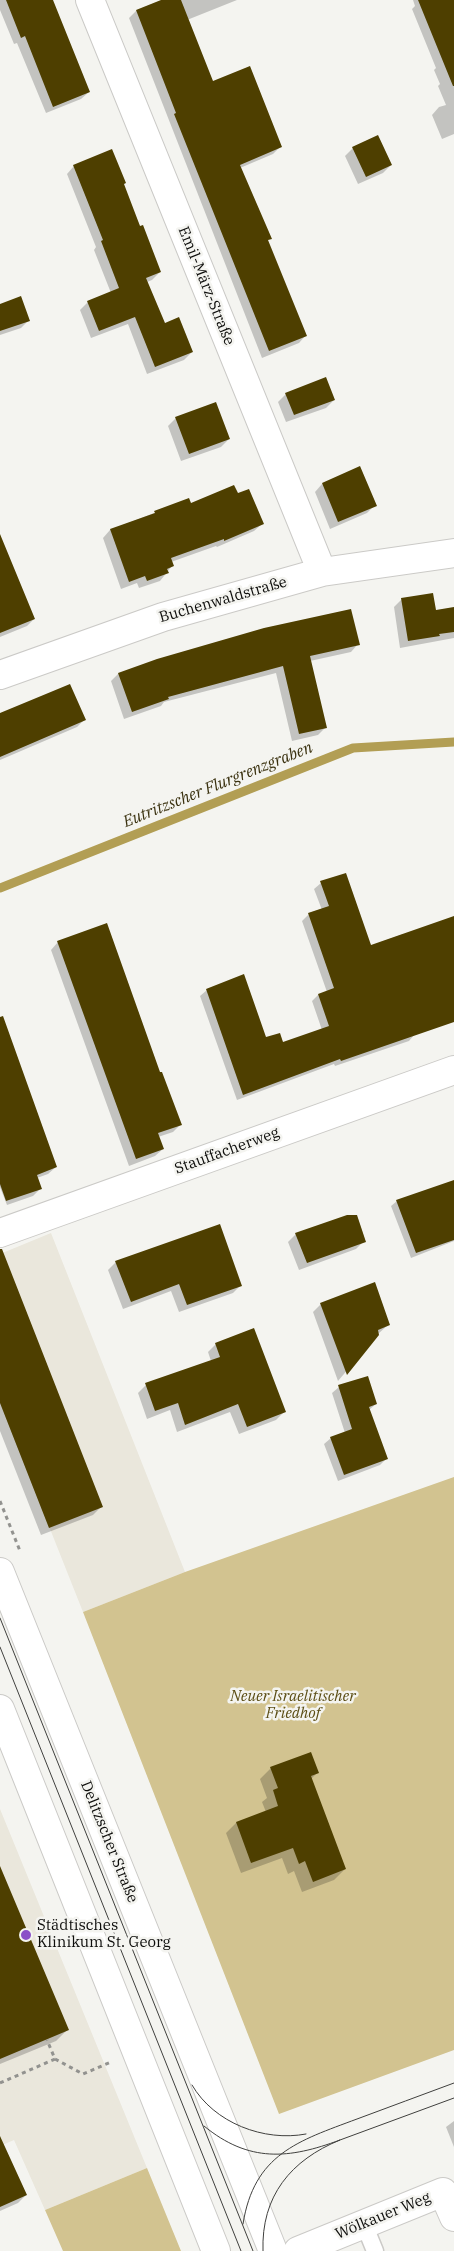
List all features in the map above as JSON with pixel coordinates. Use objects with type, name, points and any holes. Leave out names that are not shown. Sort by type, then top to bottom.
[{"type":"street","name":"Emil-März-Straße","points":[[90,0],[322,572]]},
{"type":"street","name":"Buchenwaldstraße","points":[[0,676],[163,617],[322,572],[454,552]]},
{"type":"street","name":"Stauffacherweg","points":[[0,1233],[454,1070]]},
{"type":"street","name":"Delitzscher Straße","points":[[0,1572],[273,2251]]},
{"type":"street","points":[[0,1709],[216,2251]]},
{"type":"street","name":"Wölkauer Weg","points":[[298,2251],[443,2192],[454,2217]]},
{"type":"lane","points":[[364,2224],[375,2251]]},
{"type":"path","points":[[47,2040],[55,2059],[83,2074],[104,2065]]},
{"type":"path","points":[[0,2083],[55,2059]]},
{"type":"shaded area","points":[[51,1233],[185,1572],[83,1612],[0,1403],[0,1254]]},
{"type":"shaded area","name":"Städtisches Klinikum St. Georg","points":[[0,1809],[147,2168],[45,2210],[14,2140],[0,2146]]},
{"type":"green space","name":"Neuer Israelitischer Friedhof","points":[[454,1477],[454,2050],[279,2114],[83,1612],[185,1572]]},
{"type":"green space","points":[[147,2168],[181,2251],[63,2251],[45,2210]]},
{"type":"building","points":[[6,0],[53,0],[90,92],[53,107],[25,36],[21,38]]},
{"type":"building","points":[[161,0],[181,0],[213,81],[250,66],[282,147],[240,165],[272,239],[268,240],[307,336],[269,351],[174,114],[176,113],[136,10]]},
{"type":"building","points":[[418,0],[454,0],[454,86],[453,86]]},
{"type":"building","points":[[378,135],[392,165],[366,177],[352,147]]},
{"type":"building","points":[[112,149],[126,183],[124,184],[140,226],[143,225],[161,272],[146,278],[165,323],[179,317],[193,352],[155,367],[135,317],[99,331],[87,301],[119,288],[101,241],[103,240],[73,165]]},
{"type":"building","points":[[21,296],[30,321],[0,331],[0,304]]},
{"type":"building","points":[[326,377],[335,400],[294,415],[285,393]]},
{"type":"building","points":[[216,402],[230,439],[189,454],[175,417]]},
{"type":"building","points":[[360,466],[377,506],[338,522],[322,483]]},
{"type":"building","points":[[234,485],[238,493],[249,489],[264,524],[224,541],[224,539],[171,558],[174,566],[167,569],[169,573],[147,581],[145,576],[129,582],[110,529],[155,513],[154,511],[189,498],[191,503]]},
{"type":"building","points":[[0,534],[35,619],[0,633]]},
{"type":"building","points":[[433,593],[436,610],[454,607],[454,632],[408,641],[401,598]]},
{"type":"building","points":[[351,609],[360,645],[310,656],[327,728],[299,734],[283,666],[168,697],[169,699],[132,712],[118,673],[157,659],[264,628]]},
{"type":"building","points":[[70,684],[86,720],[0,757],[0,713]]},
{"type":"building","points":[[346,873],[371,945],[454,916],[454,1022],[341,1061],[340,1059],[243,1095],[206,989],[244,974],[266,1037],[280,1033],[283,1042],[329,1026],[318,994],[334,988],[308,913],[329,906],[320,881]]},
{"type":"building","points":[[107,923],[160,1072],[162,1072],[182,1125],[158,1133],[164,1149],[136,1159],[57,941]]},
{"type":"building","points":[[3,1016],[57,1167],[37,1175],[42,1189],[6,1201],[0,1184],[0,1017]]},
{"type":"building","points":[[454,1180],[454,1240],[416,1253],[396,1200]]},
{"type":"building","points":[[347,1215],[357,1215],[366,1242],[307,1263],[295,1233]]},
{"type":"building","points":[[220,1224],[242,1286],[187,1305],[179,1284],[131,1302],[115,1261]]},
{"type":"building","points":[[0,1249],[2,1249],[103,1507],[49,1528],[0,1403]]},
{"type":"building","points":[[375,1282],[390,1325],[378,1330],[379,1335],[347,1375],[320,1303]]},
{"type":"building","points":[[254,1328],[286,1412],[247,1427],[238,1404],[185,1425],[178,1403],[155,1411],[145,1383],[220,1357],[215,1343]]},
{"type":"building","points":[[368,1376],[377,1404],[369,1407],[388,1459],[344,1475],[330,1437],[352,1429],[338,1385]]},
{"type":"building","points":[[311,1752],[319,1773],[311,1776],[346,1869],[313,1882],[305,1861],[299,1864],[293,1848],[251,1863],[236,1822],[278,1806],[273,1790],[278,1788],[270,1767]]},
{"type":"building","points":[[0,1866],[69,2030],[0,2059]]},
{"type":"building","points":[[0,2136],[27,2195],[0,2207]]},
{"type":"waterway","name":"Eutritzscher Flurgrenzgraben","points":[[0,888],[353,748],[454,742]]},
{"type":"tram line","points":[[0,1618],[253,2251]]},
{"type":"tram line","points":[[0,1647],[241,2251]]},
{"type":"tram line","points":[[243,2224],[249,2200],[257,2181],[268,2166],[298,2143],[454,2083]]},
{"type":"tram line","points":[[192,2085],[213,2110],[241,2127],[274,2135],[306,2134]]},
{"type":"tram line","points":[[340,2140],[454,2098]]},
{"type":"tram line","points":[[204,2126],[237,2146],[253,2152],[270,2154],[304,2151],[340,2140],[307,2158],[282,2182],[267,2213],[263,2251]]},
{"type":"place","name":"Städtisches Klinikum St. Georg","points":[[26,1935]]}]
